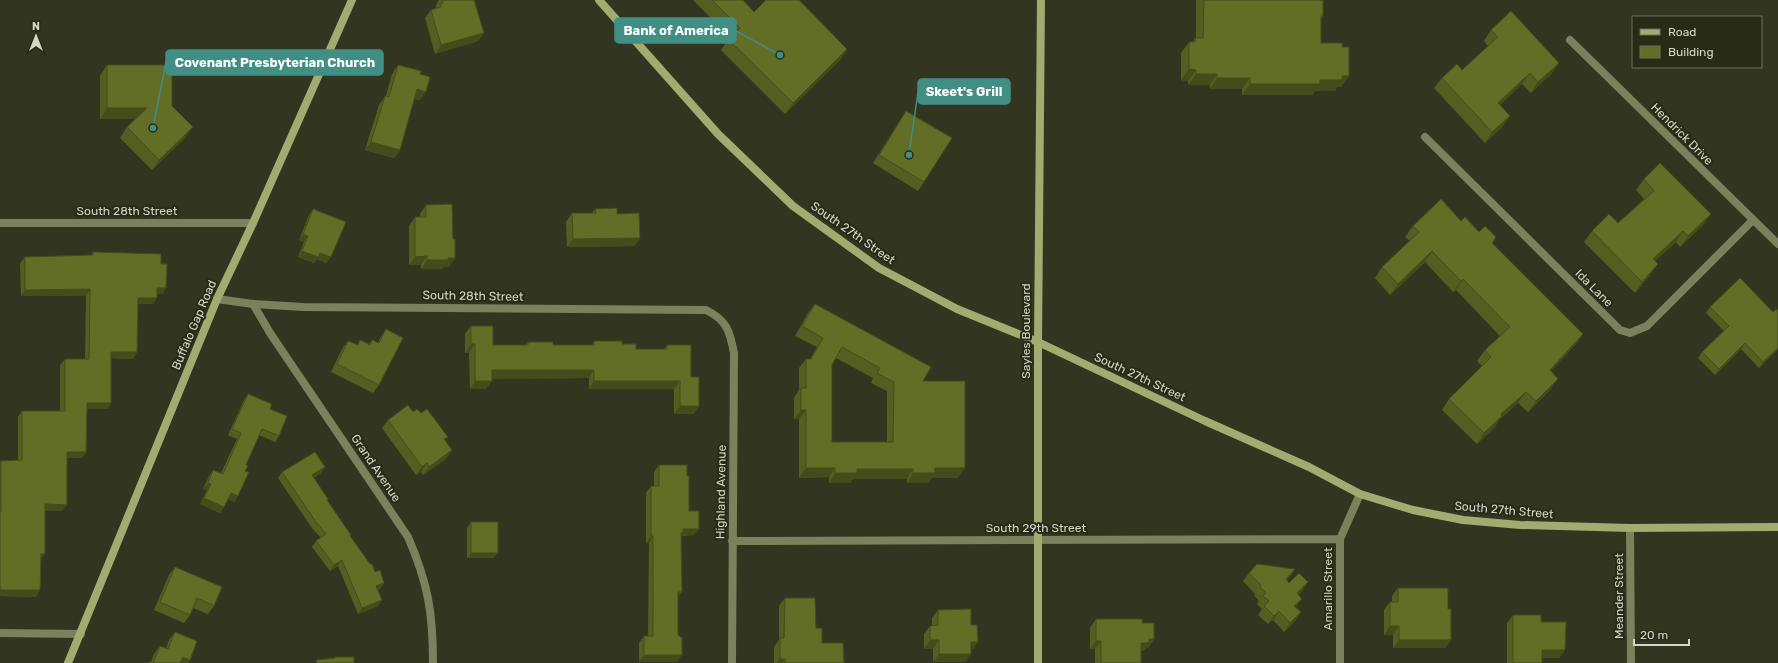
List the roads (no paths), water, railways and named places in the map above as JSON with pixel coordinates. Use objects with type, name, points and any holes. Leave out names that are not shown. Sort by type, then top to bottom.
[{"type":"main road","name":"Buffalo Gap Road","points":[[68,663],[217,299],[254,223],[352,0]]},
{"type":"main road","name":"South 27th Street","points":[[599,0],[718,134],[793,206],[879,268],[957,309],[1038,342],[1205,421],[1309,467],[1360,494],[1414,510],[1463,520],[1520,525],[1630,528],[1778,527]]},
{"type":"main road","name":"Sayles Boulevard","points":[[1038,663],[1038,342],[1041,0]]},
{"type":"street","name":"Hendrick Drive","points":[[1570,40],[1778,244]]},
{"type":"street","name":"Ida Lane","points":[[1425,136],[1620,330],[1630,333],[1647,326],[1753,220]]},
{"type":"street","name":"South 28th Street","points":[[0,223],[254,223]]},
{"type":"street","name":"South 28th Street","points":[[217,299],[253,304],[303,307],[706,310],[717,316],[724,323]]},
{"type":"street","name":"Grand Avenue","points":[[253,304],[270,333],[408,537],[420,566],[429,599],[433,632],[434,663]]},
{"type":"street","name":"Highland Avenue","points":[[724,323],[730,334],[734,353],[732,663]]},
{"type":"street","name":"Amarillo Street","points":[[1340,663],[1340,539],[1360,494]]},
{"type":"street","name":"Meander Street","points":[[1630,528],[1631,663]]},
{"type":"street","name":"South 29th Street","points":[[732,541],[1340,539]]},
{"type":"street","points":[[0,633],[81,634]]},
{"type":"place","name":"Bank of America","points":[[780,55]]},
{"type":"place","name":"Covenant Presbyterian Church","points":[[153,128]]},
{"type":"place","name":"Skeet's Grill","points":[[909,155]]}]
